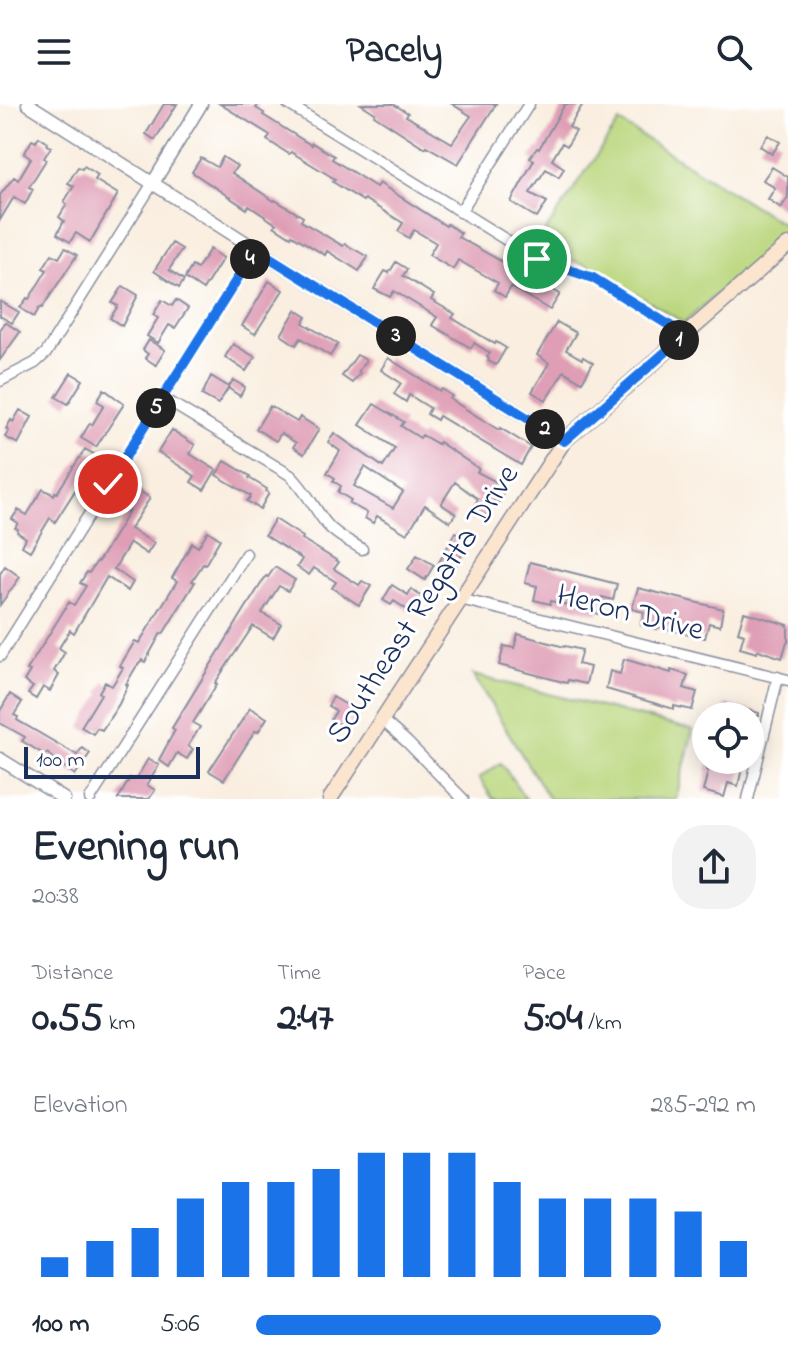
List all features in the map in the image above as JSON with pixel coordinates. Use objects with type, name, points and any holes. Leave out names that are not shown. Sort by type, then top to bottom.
[{"type":"main road","name":"Southeast Regatta Drive","points":[[330,799],[564,441],[788,245]]},
{"type":"street","points":[[28,104],[564,441]]},
{"type":"street","points":[[0,381],[35,363],[46,353],[201,104]]},
{"type":"street","points":[[288,104],[537,259],[593,278],[685,335]]},
{"type":"street","points":[[460,212],[529,104]]},
{"type":"street","points":[[0,656],[256,249]]},
{"type":"street","points":[[163,398],[290,475],[333,531],[362,549]]},
{"type":"street","points":[[90,799],[246,554]]},
{"type":"street","name":"Heron Drive","points":[[460,599],[783,679]]},
{"type":"street","points":[[748,799],[783,679]]},
{"type":"street","points":[[382,720],[463,799]]},
{"type":"street","points":[[0,759],[64,799]]},
{"type":"green space","points":[[619,122],[788,227],[788,231],[684,323],[588,265],[535,247]]},
{"type":"green space","points":[[473,675],[692,730],[676,799],[549,799]]},
{"type":"green space","points":[[501,763],[526,799],[493,799],[479,778]]},
{"type":"building","points":[[164,104],[177,104],[155,140],[146,134]]},
{"type":"building","points":[[220,104],[259,104],[256,108],[263,115],[334,156],[332,159],[376,187],[379,183],[461,233],[458,237],[560,294],[550,310],[511,287],[505,297],[494,290],[498,283],[458,260],[453,269],[429,255],[436,243],[414,230],[409,238],[398,231],[403,223],[267,140],[270,135]]},
{"type":"building","points":[[361,104],[393,104],[408,113],[406,116],[452,143],[471,116],[452,104],[496,104],[458,164],[425,148]]},
{"type":"building","points":[[565,104],[583,104],[569,127],[576,131],[567,146],[562,143],[552,160],[564,168],[559,177],[546,169],[530,193],[547,202],[537,218],[511,202],[534,160],[530,158],[539,149]]},
{"type":"building","points":[[768,135],[780,142],[772,154],[760,146]]},
{"type":"building","points":[[39,137],[51,147],[29,187],[33,189],[25,204],[14,197],[0,220],[0,195],[14,177],[18,180],[31,158],[24,154],[32,140],[36,142]]},
{"type":"building","points":[[223,157],[237,166],[232,173],[303,217],[301,221],[368,257],[359,271],[327,251],[325,255],[291,237],[249,206],[247,209],[192,172],[201,158],[217,167]]},
{"type":"building","points":[[84,166],[98,175],[95,180],[118,194],[90,242],[76,233],[70,242],[57,234],[64,221],[59,217],[74,186],[68,183],[78,167],[82,169]]},
{"type":"building","points":[[772,167],[788,177],[788,197],[781,208],[768,199],[775,188],[763,180]]},
{"type":"building","points":[[172,243],[182,249],[169,270],[184,280],[179,288],[154,271]]},
{"type":"building","points":[[65,248],[77,255],[34,317],[20,308],[47,270],[43,268],[52,254],[59,258]]},
{"type":"building","points":[[210,249],[223,258],[203,290],[185,278],[192,266],[197,269]]},
{"type":"building","points":[[396,262],[407,269],[403,276],[434,295],[431,300],[455,314],[452,318],[506,348],[496,365],[488,361],[490,353],[474,343],[471,348],[432,325],[437,317],[394,291],[390,297],[374,289],[385,271],[389,273]]},
{"type":"building","points":[[269,281],[283,290],[255,334],[242,326]]},
{"type":"building","points":[[123,286],[138,295],[122,326],[110,318],[118,306],[112,303]]},
{"type":"building","points":[[162,300],[172,306],[176,300],[188,308],[175,328],[169,325],[158,343],[147,336],[158,318],[153,315]]},
{"type":"building","points":[[0,301],[19,312],[12,323],[0,316]]},
{"type":"building","points":[[296,310],[307,317],[303,323],[338,344],[330,356],[301,338],[296,345],[281,335]]},
{"type":"building","points":[[5,322],[20,332],[0,360],[0,330]]},
{"type":"building","points":[[557,322],[576,333],[566,350],[593,363],[582,382],[564,371],[546,400],[532,392],[549,363],[537,355]]},
{"type":"building","points":[[149,340],[165,350],[156,365],[145,358],[148,354],[143,350]]},
{"type":"building","points":[[233,344],[255,357],[246,371],[225,357]]},
{"type":"building","points":[[357,355],[366,360],[352,383],[342,376]]},
{"type":"building","points":[[388,358],[440,391],[442,389],[452,396],[450,399],[499,430],[531,447],[521,465],[439,416],[437,420],[427,414],[430,408],[409,395],[406,402],[394,394],[401,383],[381,370]]},
{"type":"building","points":[[71,373],[83,380],[68,404],[56,397]]},
{"type":"building","points":[[211,376],[229,387],[218,404],[202,395]]},
{"type":"building","points":[[233,380],[245,387],[240,396],[228,388]]},
{"type":"building","points":[[104,389],[124,404],[96,447],[81,438],[104,405],[97,401]]},
{"type":"building","points":[[374,404],[404,422],[401,426],[420,438],[422,435],[439,442],[479,469],[477,472],[506,487],[498,503],[494,501],[484,519],[471,512],[478,499],[455,482],[441,504],[456,514],[450,522],[425,505],[407,534],[377,516],[373,523],[365,518],[367,513],[349,503],[351,500],[338,492],[341,486],[327,473],[340,451],[328,442],[334,433],[383,467],[395,448],[360,425]],"holes":[[[365,467],[403,492],[393,508],[354,486]]]},
{"type":"building","points":[[270,406],[297,422],[300,417],[319,429],[304,454],[293,447],[296,443],[281,433],[276,441],[256,429]]},
{"type":"building","points":[[20,410],[32,417],[18,444],[5,437],[11,420],[13,422]]},
{"type":"building","points":[[172,430],[195,445],[190,454],[216,470],[204,490],[191,482],[195,476],[158,452]]},
{"type":"building","points":[[85,449],[97,456],[55,522],[50,518],[30,551],[22,546],[26,538],[17,532],[15,528],[18,523],[12,519],[18,510],[27,515],[43,489],[54,495],[57,493]]},
{"type":"building","points":[[225,461],[267,489],[269,493],[260,509],[247,501],[251,496],[216,475]]},
{"type":"building","points":[[138,490],[150,498],[130,529],[154,543],[147,554],[130,543],[114,569],[133,582],[128,591],[107,577],[74,633],[70,630],[59,648],[65,652],[54,671],[59,675],[50,691],[43,687],[36,699],[28,694],[33,687],[24,681],[30,671],[27,670],[69,602],[74,605],[86,586],[80,583],[98,562]]},
{"type":"building","points":[[275,519],[339,562],[334,569],[359,585],[362,581],[371,586],[359,605],[332,588],[336,582],[314,568],[309,575],[297,567],[302,559],[265,535]]},
{"type":"building","points":[[208,531],[220,539],[145,662],[142,660],[136,667],[119,704],[102,730],[97,728],[93,734],[81,727],[105,682],[112,686],[135,641],[139,643],[177,581],[172,578],[192,543],[198,547]]},
{"type":"building","points":[[456,532],[470,541],[452,572],[438,564]]},
{"type":"building","points":[[417,555],[434,565],[425,580],[408,569]]},
{"type":"building","points":[[530,562],[617,584],[613,600],[602,597],[598,614],[551,601],[550,604],[534,600],[537,586],[525,583]]},
{"type":"building","points":[[5,566],[20,577],[0,605],[0,574]]},
{"type":"building","points":[[275,567],[295,580],[288,591],[279,586],[262,613],[281,624],[273,638],[253,626],[193,723],[200,727],[188,746],[193,749],[187,759],[177,753],[169,767],[159,760],[175,730],[172,728],[266,576]]},
{"type":"building","points":[[392,585],[408,595],[411,589],[422,597],[412,613],[394,601],[391,605],[383,600]]},
{"type":"building","points":[[638,588],[723,609],[720,626],[709,623],[705,638],[641,625],[644,612],[632,609]]},
{"type":"building","points":[[744,612],[788,625],[788,642],[782,658],[740,648],[744,634],[738,632]]},
{"type":"building","points":[[518,634],[582,650],[578,664],[590,667],[586,684],[568,680],[567,683],[499,665],[504,646],[514,648]]},
{"type":"building","points":[[624,659],[688,675],[684,688],[697,692],[692,710],[674,706],[674,709],[606,689],[610,671],[620,674]]},
{"type":"building","points":[[10,694],[22,702],[14,715],[18,717],[17,720],[77,755],[82,748],[90,753],[75,775],[47,753],[45,755],[22,741],[25,737],[0,723],[0,711]]},
{"type":"building","points":[[333,697],[355,710],[345,727],[331,719],[336,711],[328,706]]},
{"type":"building","points":[[250,708],[267,718],[258,732],[255,731],[224,780],[209,771]]},
{"type":"building","points":[[148,759],[159,765],[147,785],[155,790],[149,799],[118,799],[130,778],[136,779]]},
{"type":"building","points":[[707,774],[741,774],[738,786],[728,783],[724,797],[703,791]]},
{"type":"route","points":[[108,484],[256,249],[564,441],[685,335],[593,278],[537,259]]}]
